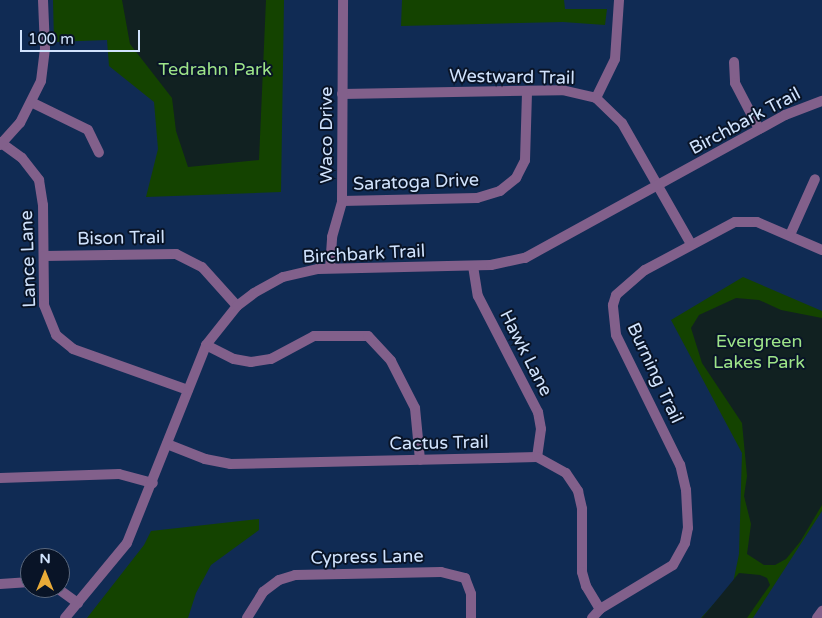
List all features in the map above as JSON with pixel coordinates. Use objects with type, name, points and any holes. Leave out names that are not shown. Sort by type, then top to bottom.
[{"type":"street","points":[[1,143],[33,102],[44,60],[43,0]]},
{"type":"street","name":"Waco Drive","points":[[330,268],[332,237],[342,201],[343,0]]},
{"type":"street","points":[[596,98],[615,59],[619,0]]},
{"type":"street","points":[[734,62],[735,83],[759,129]]},
{"type":"street","name":"Saratoga Drive","points":[[342,201],[477,198],[500,191],[516,178],[525,160],[527,91]]},
{"type":"street","name":"Westward Trail","points":[[342,94],[571,91],[596,98],[622,123],[691,244]]},
{"type":"street","name":"Birchbark Trail","points":[[65,618],[127,542],[153,483],[206,345],[237,306],[262,288],[284,277],[330,268],[499,265],[535,255],[759,129],[799,108],[822,101]]},
{"type":"street","points":[[33,102],[88,130],[100,154]]},
{"type":"street","name":"Lance Lane","points":[[1,143],[22,158],[39,180],[44,256],[45,313],[60,340],[80,352],[188,390]]},
{"type":"street","points":[[790,235],[815,179]]},
{"type":"street","name":"Burning Trail","points":[[592,618],[600,609],[673,565],[687,536],[688,505],[680,465],[618,341],[613,305],[621,288],[691,244],[724,226],[746,221],[770,226],[822,250]]},
{"type":"street","name":"Bison Trail","points":[[44,256],[176,254],[202,267],[237,306]]},
{"type":"street","name":"Hawk Lane","points":[[473,266],[478,296],[538,412],[541,429],[537,457]]},
{"type":"street","points":[[206,345],[234,358],[251,362],[271,359],[314,336],[368,336],[391,361],[415,408],[420,460]]},
{"type":"street","name":"Cactus Trail","points":[[167,444],[222,463],[537,457]]},
{"type":"street","points":[[537,457],[566,473],[578,491],[582,509],[582,572],[586,586],[600,609]]},
{"type":"street","points":[[0,478],[119,474],[153,483]]},
{"type":"street","name":"Cypress Lane","points":[[247,618],[263,592],[279,580],[295,575],[442,572],[465,578],[471,594],[472,618]]},
{"type":"street","points":[[0,584],[20,583]]},
{"type":"street","points":[[70,597],[78,603]]},
{"type":"street","points":[[817,618],[822,611]]},
{"type":"green space","name":"Tedrahn Park","points":[[53,0],[284,0],[281,192],[146,197],[158,149],[154,102],[109,66],[107,40],[54,42]]},
{"type":"green space","points":[[402,0],[564,0],[565,9],[607,9],[605,25],[563,22],[401,26]]},
{"type":"green space","name":"Evergreen Lakes Park","points":[[743,277],[822,311],[822,511],[753,618],[701,618],[733,583],[739,554],[742,453],[671,320]]},
{"type":"green space","points":[[259,519],[259,530],[211,565],[196,593],[188,618],[87,618],[144,545],[151,531]]},
{"type":"shaded area","points":[[122,0],[266,0],[259,160],[188,167],[176,131],[172,98],[130,44]]},
{"type":"shaded area","name":"Evergreen Lakes Park","points":[[736,298],[759,300],[781,310],[822,318],[822,505],[800,542],[786,559],[775,565],[764,565],[747,554],[751,524],[744,496],[747,476],[742,423],[702,363],[691,328],[699,315]]},
{"type":"shaded area","points":[[739,573],[760,575],[767,578],[770,585],[747,618],[702,618]]}]
